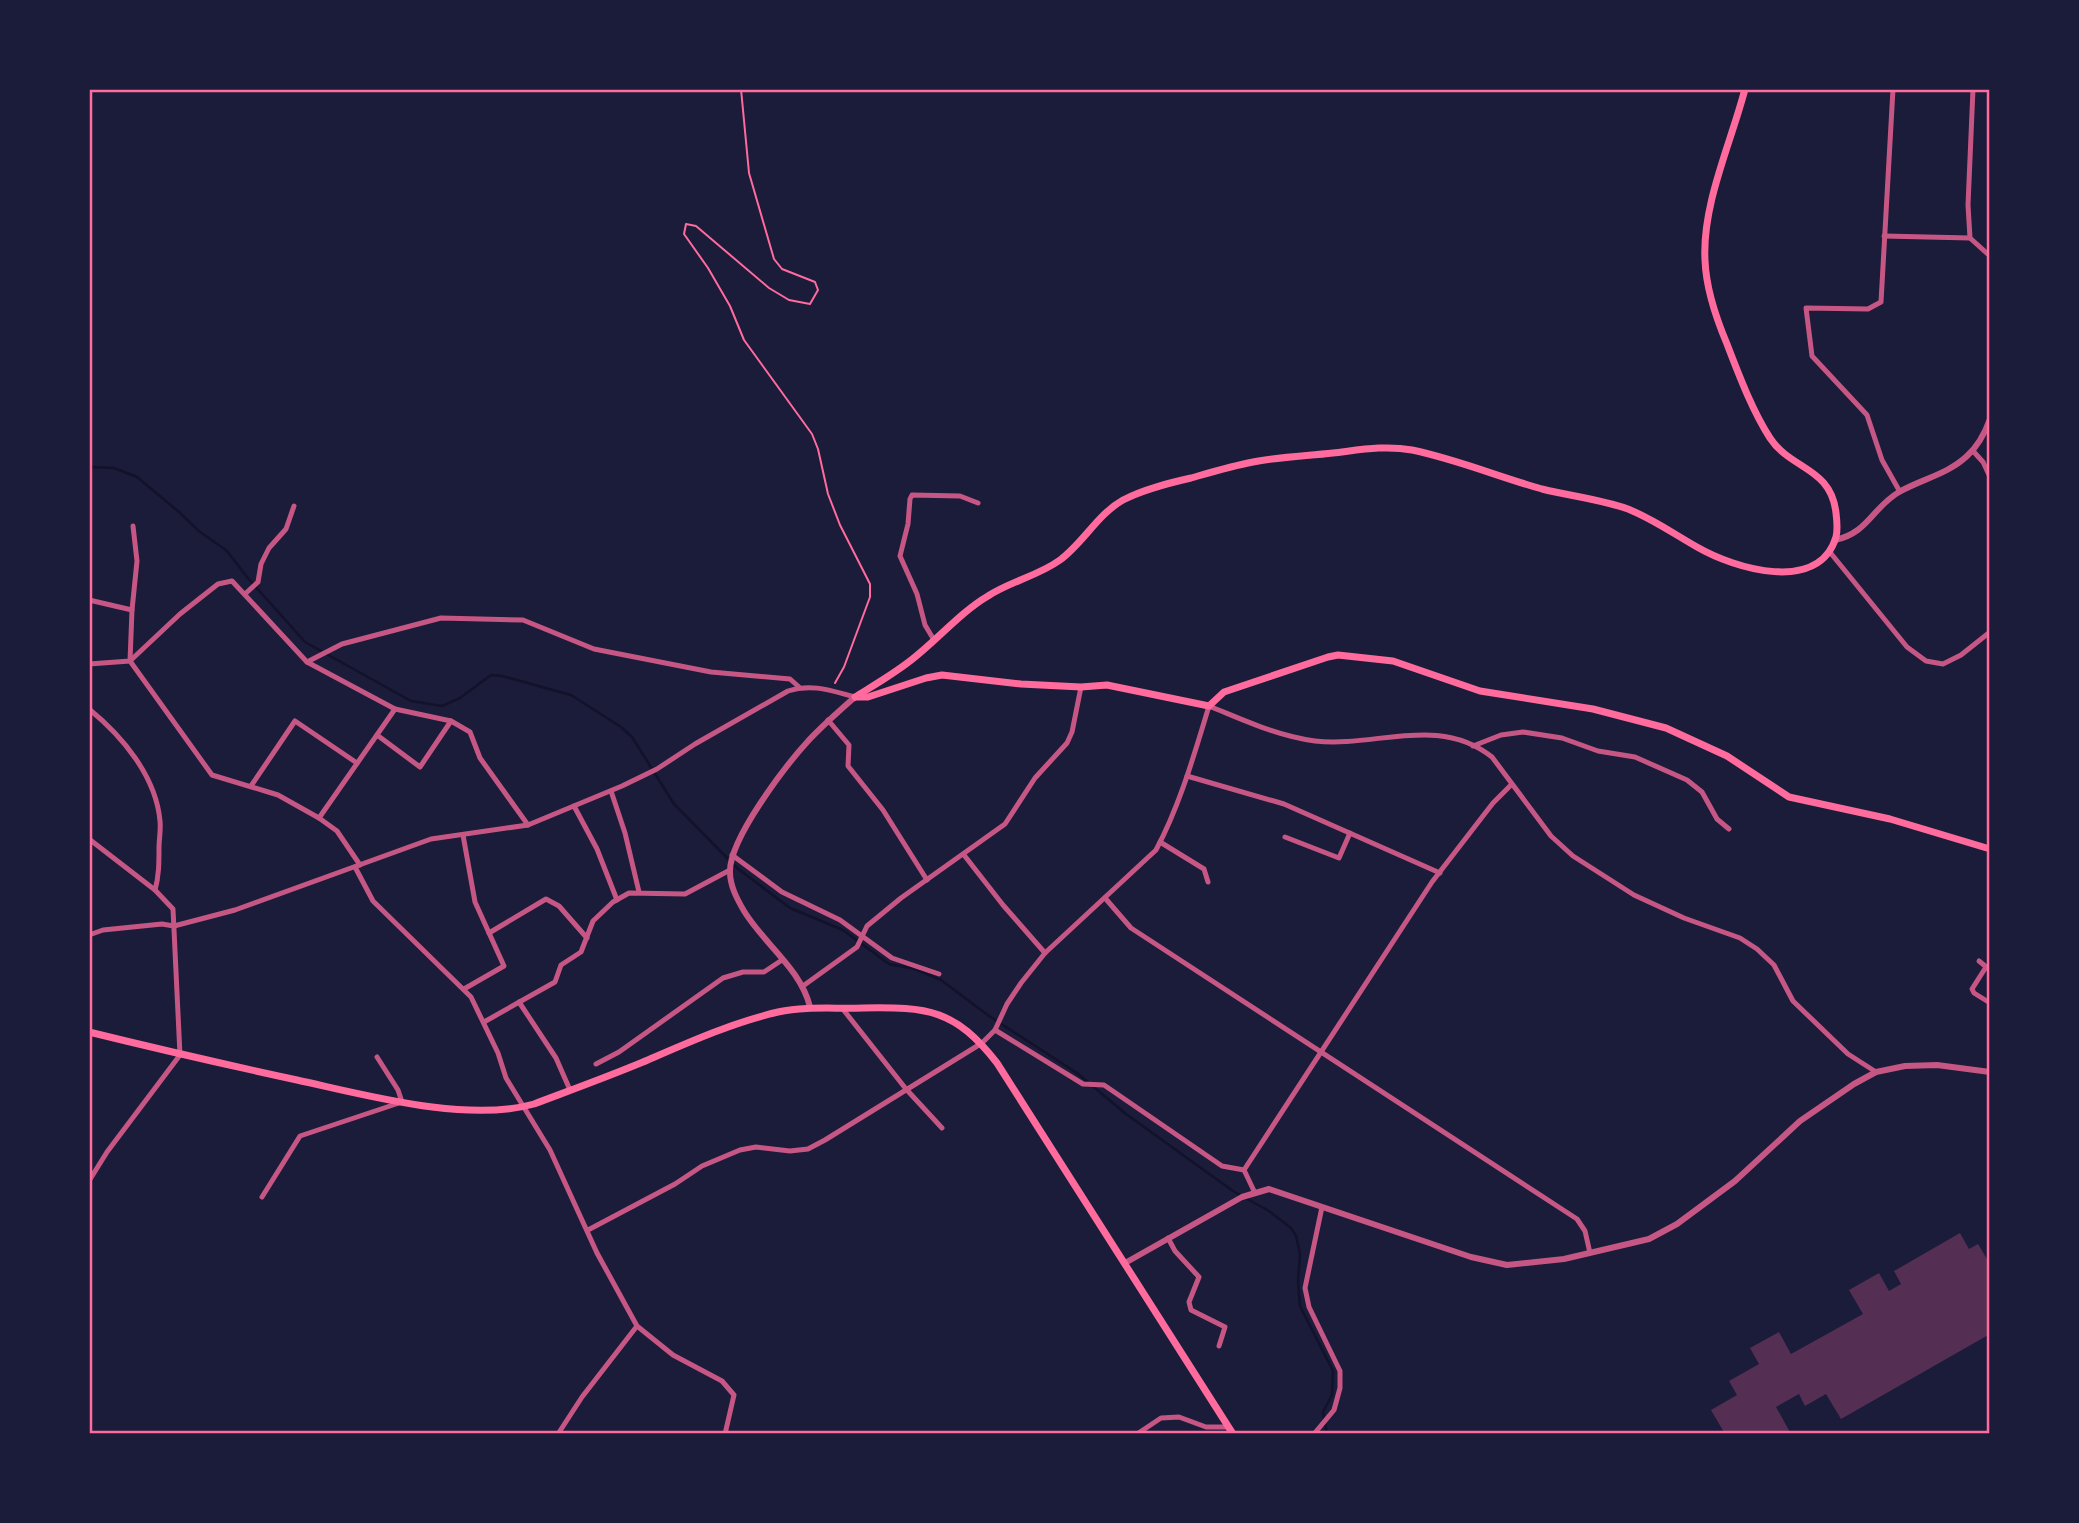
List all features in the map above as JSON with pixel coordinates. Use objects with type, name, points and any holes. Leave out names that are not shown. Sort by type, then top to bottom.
[{"type":"main road","points":[[855,697],[898,670],[989,595],[1044,571],[1065,556],[1121,501],[1143,491],[1254,462],[1378,448],[1412,450],[1541,488],[1624,508],[1662,524],[1698,548],[1743,565],[1783,573],[1815,566],[1835,540],[1837,518],[1831,492],[1813,471],[1785,455],[1764,428],[1728,346],[1709,286],[1704,258],[1714,193],[1743,91]]},
{"type":"main road","points":[[855,697],[869,697],[942,675],[978,681],[1082,687],[1107,685],[1209,706],[1224,692],[1328,657],[1338,655],[1393,661],[1480,691],[1593,709],[1666,729],[1727,756],[1789,797],[1890,820],[1990,849]]},
{"type":"main road","points":[[89,1032],[180,1055],[402,1102],[480,1109],[522,1107],[710,1034],[779,1012],[810,1007],[909,1007],[933,1012],[956,1022],[982,1043],[1009,1080],[1231,1430]]},
{"type":"street","points":[[1893,89],[1881,302],[1868,309],[1806,308],[1812,356],[1867,415],[1882,460],[1900,492]]},
{"type":"street","points":[[1970,238],[1968,205],[1973,89]]},
{"type":"street","points":[[1884,236],[1970,238],[1990,256]]},
{"type":"street","points":[[1835,540],[1857,533],[1886,501],[1900,492],[1954,467],[1973,451],[1990,419]]},
{"type":"street","points":[[1973,451],[1983,462],[1990,477]]},
{"type":"street","points":[[934,640],[925,625],[917,594],[900,556],[908,524],[909,499],[912,495],[960,496],[978,503]]},
{"type":"street","points":[[245,594],[258,582],[261,564],[269,548],[286,529],[294,506]]},
{"type":"street","points":[[133,526],[138,561],[129,652],[131,661],[212,775],[278,795],[337,831],[358,866],[373,901],[471,998],[484,1022],[506,1078],[550,1150],[597,1253],[637,1326],[673,1355],[722,1381],[734,1395],[725,1434]]},
{"type":"street","points":[[1829,551],[1907,647],[1926,661],[1943,664],[1961,655],[1990,632]]},
{"type":"street","points":[[89,664],[131,661],[180,614],[218,584],[232,581],[307,662],[395,709],[451,722],[470,732],[480,758],[528,825]]},
{"type":"street","points":[[89,600],[132,610]]},
{"type":"street","points":[[307,662],[342,644],[442,618],[523,620],[594,649],[711,672],[790,679],[799,687]]},
{"type":"street","points":[[89,935],[103,930],[162,924],[174,926],[235,910],[431,839],[528,825],[657,769],[695,744],[799,687],[814,686],[855,697]]},
{"type":"street","points":[[803,986],[857,947],[867,926],[884,912],[1005,824],[1035,778],[1067,743],[1082,687]]},
{"type":"street","points":[[810,1007],[803,986],[745,913],[732,889],[730,870],[733,855],[746,827],[790,763],[828,720],[855,697]]},
{"type":"street","points":[[588,1230],[675,1184],[702,1166],[740,1150],[756,1147],[790,1151],[808,1149],[982,1043],[996,1030],[1020,982],[1045,953],[1156,850],[1187,776],[1209,706],[1274,733],[1317,741],[1359,741],[1409,734],[1450,738],[1473,746],[1492,757],[1551,836],[1573,856],[1634,895],[1684,918],[1740,938],[1757,949],[1774,965],[1793,1001],[1848,1054],[1876,1072]]},
{"type":"street","points":[[89,709],[120,738],[145,774],[154,796],[160,820],[159,879],[155,891]]},
{"type":"street","points":[[319,818],[395,709]]},
{"type":"street","points":[[828,720],[849,745],[848,766],[883,810],[927,880]]},
{"type":"street","points":[[251,786],[295,721],[358,763]]},
{"type":"street","points":[[377,735],[420,767],[451,722]]},
{"type":"street","points":[[1473,746],[1523,732],[1562,738],[1598,751],[1635,757],[1687,780],[1702,792],[1717,819],[1729,829]]},
{"type":"street","points":[[1187,776],[1284,804],[1440,873]]},
{"type":"street","points":[[1244,1170],[1440,873],[1493,803],[1511,785]]},
{"type":"street","points":[[611,791],[625,833],[639,892]]},
{"type":"street","points":[[574,806],[597,849],[617,900]]},
{"type":"street","points":[[1284,837],[1339,858],[1350,833]]},
{"type":"street","points":[[463,835],[475,902],[504,966],[464,989]]},
{"type":"street","points":[[89,839],[155,891],[173,909],[180,1055],[107,1152],[89,1181]]},
{"type":"street","points":[[1160,842],[1204,869],[1208,882]]},
{"type":"street","points":[[733,855],[782,892],[840,920],[863,934],[892,958],[939,974]]},
{"type":"street","points":[[964,855],[1045,953]]},
{"type":"street","points":[[484,1022],[555,982],[561,965],[581,952],[593,921],[617,900],[629,893],[639,892],[685,894],[730,870]]},
{"type":"street","points":[[1105,898],[1131,928],[1577,1219],[1584,1230],[1590,1253]]},
{"type":"street","points":[[489,933],[546,899],[559,906],[587,938]]},
{"type":"street","points":[[596,1064],[620,1052],[723,978],[743,972],[764,972],[782,960]]},
{"type":"street","points":[[1979,961],[1988,968],[1972,989],[1990,1003]]},
{"type":"street","points":[[519,1002],[556,1058],[570,1090]]},
{"type":"street","points":[[842,1008],[906,1089],[942,1128]]},
{"type":"street","points":[[996,1030],[1083,1084],[1104,1085],[1222,1166],[1244,1170]]},
{"type":"street","points":[[262,1197],[300,1136],[402,1102],[398,1090],[377,1057]]},
{"type":"street","points":[[1125,1264],[1233,1202],[1269,1189],[1471,1257],[1507,1265],[1564,1259],[1649,1239],[1677,1224],[1735,1181],[1800,1121],[1876,1072],[1905,1066],[1937,1065],[1990,1073]]},
{"type":"street","points":[[1244,1170],[1255,1193]]},
{"type":"street","points":[[1314,1434],[1334,1410],[1340,1388],[1340,1371],[1304,1288],[1322,1207]]},
{"type":"street","points":[[1168,1238],[1175,1251],[1199,1278],[1189,1302],[1191,1310],[1225,1327],[1219,1346]]},
{"type":"street","points":[[558,1434],[582,1396],[637,1326]]},
{"type":"street","points":[[1137,1434],[1161,1418],[1179,1417],[1206,1427],[1231,1430]]},
{"type":"path","points":[[741,89],[749,173],[774,259],[782,269],[816,282],[818,290],[810,304],[789,300],[769,288],[696,226],[686,224],[684,234],[725,296],[744,340],[812,435],[818,449],[828,495],[870,584],[870,597],[844,667],[831,691]]},
{"type":"building","points":[[1960,1233],[1969,1249],[1978,1244],[1990,1264],[1990,1334],[1841,1419],[1826,1394],[1805,1406],[1799,1394],[1776,1407],[1791,1434],[1725,1434],[1711,1410],[1737,1395],[1729,1381],[1759,1364],[1750,1348],[1779,1332],[1791,1354],[1863,1314],[1849,1290],[1879,1273],[1889,1291],[1901,1284],[1894,1271]]},
{"type":"waterway","points":[[89,467],[114,468],[137,477],[199,531],[227,551],[305,642],[411,701],[442,706],[460,698],[491,675],[571,695],[632,737],[674,804],[737,868],[790,908],[843,930],[889,964],[915,969],[941,980],[989,1016],[1077,1073],[1126,1114],[1233,1191],[1269,1211],[1291,1228],[1296,1236],[1300,1254],[1300,1306],[1333,1371],[1332,1395],[1323,1412],[1327,1434]]}]
